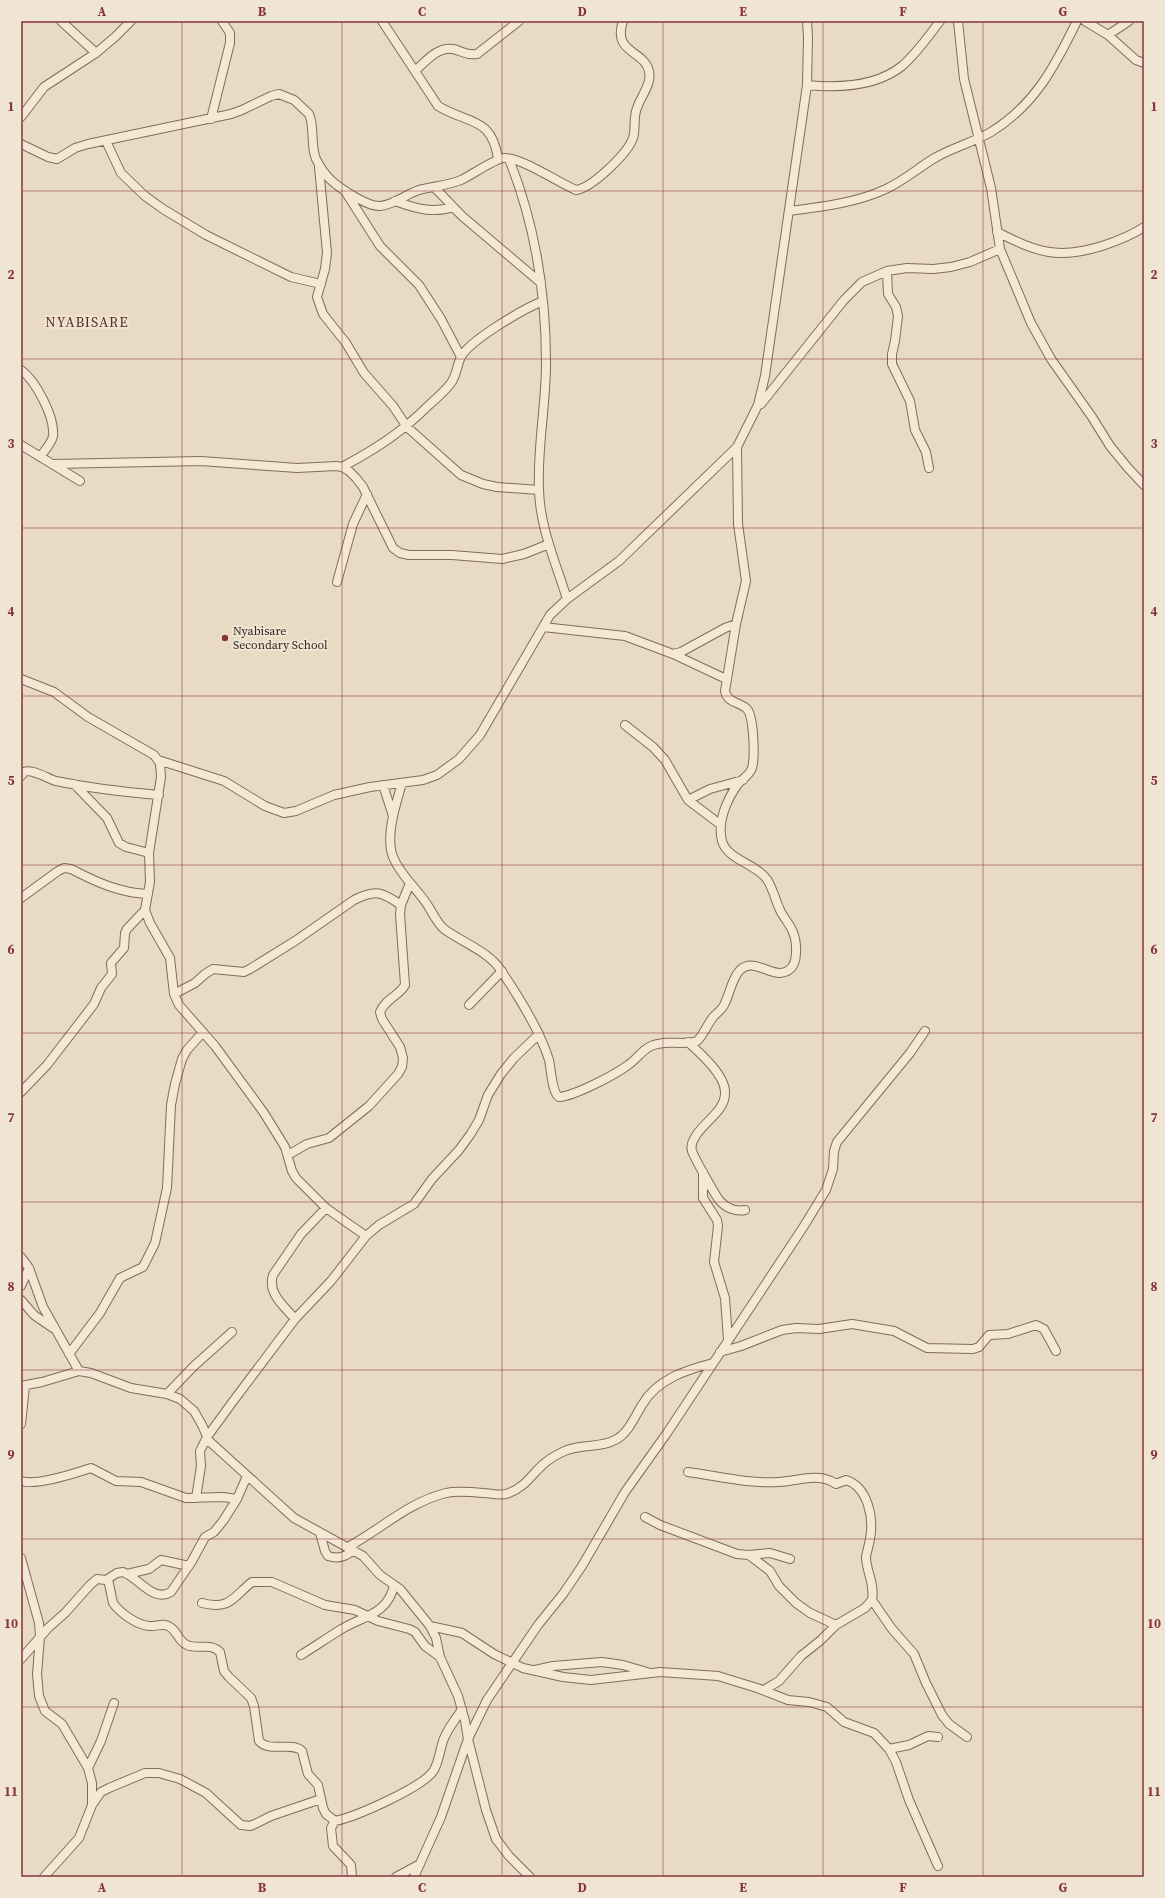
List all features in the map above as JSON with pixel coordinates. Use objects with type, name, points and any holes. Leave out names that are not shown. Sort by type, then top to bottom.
[{"type":"street","points":[[61,21],[96,53]]},
{"type":"street","points":[[21,117],[44,87],[96,53],[115,37],[130,21]]},
{"type":"street","points":[[211,119],[230,43],[230,33],[222,21]]},
{"type":"street","points":[[382,21],[438,106],[449,113],[476,122],[491,135],[497,149],[498,159]]},
{"type":"street","points":[[415,71],[436,54],[445,49],[454,49],[470,56],[477,54],[509,24],[519,21]]},
{"type":"street","points":[[319,164],[328,177],[344,189],[376,206],[385,205],[414,192],[458,181],[498,159],[509,159],[534,169],[576,190],[583,189],[602,175],[631,144],[634,136],[636,109],[649,79],[649,69],[625,46],[621,39],[620,30],[622,21]]},
{"type":"street","points":[[21,679],[54,692],[79,711],[143,749],[158,760],[224,781],[265,806],[284,813],[296,811],[334,795],[383,785],[423,780],[437,775],[450,767],[470,748],[480,735],[550,615],[567,599],[619,561],[737,447],[761,399],[807,84],[807,21]]},
{"type":"street","points":[[807,84],[845,86],[883,76],[901,66],[921,47],[940,21]]},
{"type":"street","points":[[958,21],[964,79],[991,188],[996,232],[1000,250],[1031,323],[1051,359],[1092,417],[1110,446],[1144,485]]},
{"type":"street","points":[[789,211],[854,200],[886,189],[933,159],[1002,125],[1018,112],[1039,90],[1058,62],[1077,21]]},
{"type":"street","points":[[1085,21],[1108,35],[1136,60],[1144,63]]},
{"type":"street","points":[[1108,35],[1129,21]]},
{"type":"street","points":[[21,144],[54,159],[60,158],[76,148],[211,119],[242,110],[270,96],[279,94],[305,108],[310,115],[313,147],[319,164],[322,181],[327,253],[325,269],[318,297],[323,314],[346,343],[364,373],[393,406],[407,427],[457,472],[470,479],[497,487],[539,490]]},
{"type":"street","points":[[106,141],[121,173],[140,191],[163,209],[206,235],[291,277],[321,284]]},
{"type":"street","points":[[509,159],[527,209],[541,283],[546,364],[539,490],[543,521],[567,599]]},
{"type":"street","points":[[434,188],[453,207],[541,283]]},
{"type":"street","points":[[344,189],[380,246],[419,284],[441,319],[461,357]]},
{"type":"street","points":[[395,201],[408,206],[428,210],[442,210],[453,207]]},
{"type":"street","points":[[996,232],[1023,244],[1054,253],[1067,254],[1086,251],[1114,242],[1144,227]]},
{"type":"street","points":[[756,409],[844,300],[862,282],[887,271],[907,268],[933,269],[951,267],[970,262],[1000,250]]},
{"type":"street","points":[[887,271],[888,294],[896,307],[898,316],[892,354],[892,364],[910,401],[915,430],[926,452],[929,468]]},
{"type":"street","points":[[53,464],[201,460],[297,468],[342,467],[375,450],[407,427],[451,383],[458,370],[461,357],[474,344],[511,317],[543,301]]},
{"type":"street","points":[[21,370],[37,389],[46,407],[53,427],[53,437],[40,456]]},
{"type":"street","points":[[21,445],[80,481]]},
{"type":"street","points":[[402,783],[393,816],[393,855],[410,883],[425,900],[441,927],[484,954],[502,971],[539,1034],[552,1073],[554,1092],[559,1097],[568,1096],[628,1066],[651,1046],[670,1042],[693,1042],[699,1039],[713,1016],[722,1009],[741,969],[750,965],[776,973],[786,972],[791,968],[795,958],[794,936],[780,910],[768,881],[763,874],[726,850],[722,839],[721,825],[727,805],[738,784],[752,769],[752,721],[746,709],[727,697],[725,691],[736,624],[746,581],[738,524],[737,447]]},
{"type":"street","points":[[342,467],[356,478],[366,494],[393,548],[400,552],[409,554],[452,555],[502,559],[524,554],[549,544]]},
{"type":"street","points":[[337,582],[353,524],[366,494]]},
{"type":"street","points":[[673,654],[681,652],[725,628],[736,624]]},
{"type":"street","points":[[543,626],[625,636],[673,654],[726,679]]},
{"type":"street","points":[[625,725],[653,747],[665,760],[688,800],[721,825]]},
{"type":"street","points":[[21,1092],[47,1065],[94,1004],[101,988],[112,974],[111,963],[124,948],[125,933],[144,910],[148,894],[150,872],[149,853],[159,795],[161,768],[158,760]]},
{"type":"street","points":[[21,776],[24,772],[29,771],[51,780],[159,795]]},
{"type":"street","points":[[688,800],[710,789],[743,780]]},
{"type":"street","points":[[74,784],[107,818],[122,846],[149,853]]},
{"type":"street","points":[[383,785],[393,816]]},
{"type":"street","points":[[21,898],[64,868],[72,869],[112,888],[148,894]]},
{"type":"street","points":[[288,1155],[307,1144],[329,1138],[369,1106],[392,1081],[402,1067],[403,1058],[400,1047],[380,1015],[383,1005],[402,990],[406,982],[400,923],[401,905],[410,883]]},
{"type":"street","points":[[174,994],[195,983],[213,969],[226,969],[244,972],[250,969],[295,941],[354,900],[364,895],[372,893],[385,894],[401,905]]},
{"type":"street","points":[[144,910],[170,958],[174,994],[179,1005],[203,1032],[256,1101],[278,1134],[288,1155],[289,1164],[296,1178],[326,1208],[366,1236]]},
{"type":"street","points":[[469,1005],[502,971]]},
{"type":"street","points":[[414,1877],[441,1817],[468,1739],[487,1700],[511,1663],[595,1547],[612,1512],[713,1363],[826,1190],[833,1169],[834,1151],[838,1142],[910,1053],[925,1031]]},
{"type":"street","points":[[69,1354],[100,1313],[120,1278],[142,1267],[155,1243],[167,1188],[171,1105],[175,1084],[182,1059],[187,1050],[203,1032]]},
{"type":"street","points":[[196,1498],[201,1466],[200,1451],[207,1437],[295,1319],[330,1281],[366,1236],[379,1225],[414,1204],[418,1200],[432,1179],[459,1150],[470,1135],[479,1120],[488,1095],[501,1074],[514,1058],[539,1034]]},
{"type":"street","points":[[688,1042],[713,1068],[723,1083],[726,1091],[723,1104],[703,1125],[694,1139],[692,1150],[720,1201],[733,1210],[740,1212],[745,1210]]},
{"type":"street","points":[[703,1172],[703,1198],[717,1220],[718,1226],[714,1262],[725,1298],[728,1340]]},
{"type":"street","points":[[295,1319],[276,1297],[273,1292],[271,1280],[275,1270],[301,1234],[326,1208]]},
{"type":"street","points":[[21,1257],[29,1268],[43,1307],[54,1329],[79,1371]]},
{"type":"street","points":[[21,1286],[29,1268]]},
{"type":"street","points":[[21,1300],[34,1315],[54,1329]]},
{"type":"street","points":[[720,1352],[741,1346],[782,1330],[796,1328],[819,1329],[852,1324],[894,1331],[927,1348],[973,1349],[979,1347],[989,1335],[1008,1334],[1036,1325],[1044,1329],[1056,1351]]},
{"type":"street","points":[[167,1394],[194,1366],[232,1332]]},
{"type":"street","points":[[320,1533],[328,1556],[339,1558],[350,1553],[351,1548],[397,1515],[432,1498],[448,1493],[482,1493],[502,1495],[518,1488],[529,1480],[547,1461],[569,1449],[609,1443],[619,1438],[627,1430],[643,1403],[656,1389],[672,1376],[691,1368],[713,1363]]},
{"type":"street","points":[[21,1424],[23,1386],[79,1371],[91,1373],[131,1388],[167,1394],[180,1399],[194,1411],[212,1445],[294,1518],[351,1548],[368,1560],[380,1575],[406,1596],[430,1626],[436,1638],[440,1657],[452,1682],[462,1709],[486,1810],[496,1839],[508,1856],[530,1877]]},
{"type":"street","points":[[21,1480],[27,1482],[58,1477],[91,1468],[116,1481],[141,1482],[176,1496],[196,1498],[223,1497],[237,1500]]},
{"type":"street","points":[[688,1472],[748,1481],[770,1482],[817,1477],[837,1484],[846,1480],[857,1486],[866,1499],[869,1509],[871,1527],[866,1557],[872,1585],[872,1600],[892,1629],[914,1654],[942,1715],[949,1724],[967,1737]]},
{"type":"street","points":[[21,1659],[40,1637],[71,1608],[93,1582],[99,1579],[108,1579],[120,1572],[127,1574],[154,1593],[168,1594],[189,1566],[205,1537],[218,1528],[237,1500],[247,1476]]},
{"type":"street","points":[[645,1517],[660,1525],[690,1535],[728,1551],[749,1555],[770,1553],[790,1559]]},
{"type":"street","points":[[749,1555],[770,1571],[779,1586],[796,1603],[810,1613],[836,1625]]},
{"type":"street","points":[[21,1558],[24,1573],[37,1612],[40,1637],[37,1674],[39,1696],[45,1711],[62,1724],[88,1768],[92,1783],[92,1805]]},
{"type":"street","points":[[127,1574],[149,1569],[161,1560],[189,1566]]},
{"type":"street","points":[[108,1579],[113,1603],[138,1623],[148,1626],[171,1627],[181,1642],[187,1645],[207,1646],[220,1652],[224,1671],[229,1678],[251,1698],[254,1706],[260,1741],[264,1745],[300,1749],[304,1756],[308,1774],[318,1785],[326,1814],[335,1821]]},
{"type":"street","points":[[202,1603],[213,1605],[229,1603],[252,1582],[261,1581],[282,1585],[324,1605],[355,1610],[386,1623],[409,1629],[415,1632],[425,1646],[440,1657]]},
{"type":"street","points":[[301,1655],[341,1629],[368,1616],[388,1600],[394,1585]]},
{"type":"street","points":[[764,1690],[779,1682],[800,1656],[821,1640],[836,1625],[865,1608],[872,1600]]},
{"type":"street","points":[[430,1626],[462,1633],[511,1663],[534,1671],[563,1677],[591,1680],[613,1679],[650,1672],[718,1676],[764,1690],[788,1700],[810,1702],[827,1707],[844,1722],[874,1734],[889,1749],[896,1762],[909,1800],[938,1866]]},
{"type":"street","points":[[534,1671],[553,1666],[602,1662],[623,1665],[650,1672]]},
{"type":"street","points":[[88,1768],[101,1741],[114,1703]]},
{"type":"street","points":[[352,1877],[351,1865],[333,1846],[331,1828],[335,1821],[350,1817],[379,1804],[417,1785],[430,1776],[438,1759],[444,1736],[462,1709]]},
{"type":"street","points":[[889,1749],[909,1744],[928,1736],[938,1736]]},
{"type":"street","points":[[44,1877],[79,1838],[92,1805],[101,1792],[145,1774],[159,1773],[180,1779],[206,1793],[241,1825],[250,1826],[271,1816],[321,1799]]},
{"type":"street","points":[[396,1877],[420,1864]]},
{"type":"place","name":"Nyabisare Secondary School","points":[[225,638]]},
{"type":"district","name":"NYABISARE","points":[[87,322]]}]
